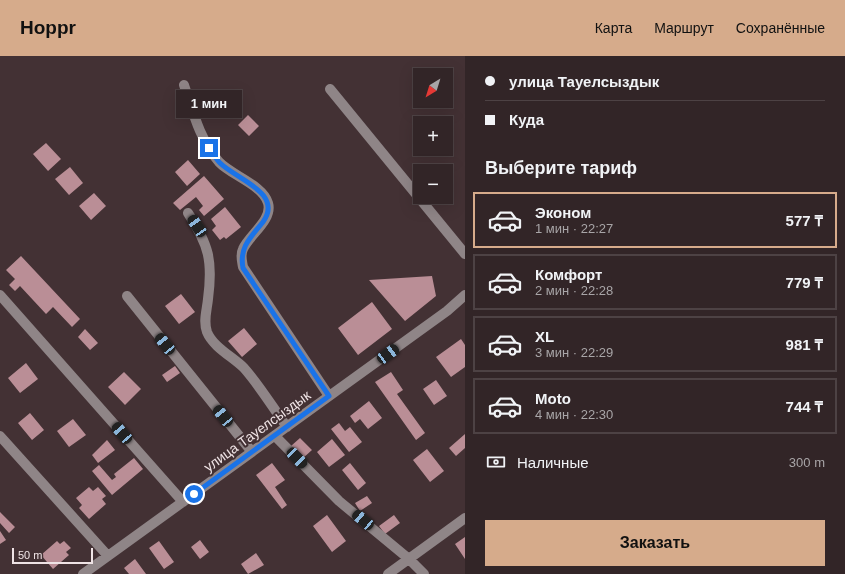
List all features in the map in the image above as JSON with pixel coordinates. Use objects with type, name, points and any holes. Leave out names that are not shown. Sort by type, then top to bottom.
[{"type":"street","points":[[184,85],[198,128],[220,163],[261,192],[268,201],[269,209],[266,217],[243,249],[241,258],[243,268],[329,396]]},
{"type":"street","points":[[330,89],[465,254]]},
{"type":"street","points":[[188,213],[197,226],[209,255],[211,272],[205,321],[207,332],[213,340],[245,369],[287,427]]},
{"type":"street","points":[[0,295],[183,502]]},
{"type":"street","name":"улица Тауелсыздык","points":[[83,574],[447,311],[465,295]]},
{"type":"street","points":[[126,296],[252,452]]},
{"type":"street","points":[[0,436],[108,556]]},
{"type":"street","points":[[275,436],[339,501],[409,559],[424,574]]},
{"type":"street","points":[[388,574],[465,518]]},
{"type":"building","points":[[228,90],[238,101],[227,112],[216,100]]},
{"type":"building","points":[[248,115],[259,126],[249,136],[238,125]]},
{"type":"building","points":[[46,143],[61,159],[48,171],[33,154]]},
{"type":"building","points":[[188,160],[200,174],[187,186],[175,172]]},
{"type":"building","points":[[70,167],[83,183],[69,195],[55,179]]},
{"type":"building","points":[[204,176],[224,199],[204,216],[199,210],[203,206],[196,197],[180,210],[173,203]]},
{"type":"building","points":[[94,193],[106,206],[91,220],[79,206]]},
{"type":"building","points":[[225,207],[241,227],[226,239],[224,237],[220,240],[212,230],[216,226],[211,219]]},
{"type":"building","points":[[21,256],[80,319],[72,327],[53,307],[46,314],[20,286],[15,291],[9,285],[15,279],[6,270]]},
{"type":"building","points":[[432,276],[436,296],[405,321],[369,280]]},
{"type":"building","points":[[181,294],[195,312],[179,324],[165,306]]},
{"type":"building","points":[[372,302],[392,329],[358,355],[338,328]]},
{"type":"building","points":[[244,328],[257,344],[242,357],[228,341]]},
{"type":"building","points":[[85,329],[98,343],[90,350],[78,337]]},
{"type":"building","points":[[461,339],[465,345],[465,367],[451,377],[436,357]]},
{"type":"building","points":[[26,363],[38,379],[20,393],[8,378]]},
{"type":"building","points":[[175,366],[180,373],[167,382],[162,375]]},
{"type":"building","points":[[124,372],[141,389],[125,405],[108,387]]},
{"type":"building","points":[[391,372],[403,390],[397,394],[425,433],[416,440],[375,382]]},
{"type":"building","points":[[436,380],[447,396],[434,405],[423,389]]},
{"type":"building","points":[[369,401],[382,418],[368,429],[360,419],[355,423],[350,416]]},
{"type":"building","points":[[30,413],[44,430],[32,440],[18,423]]},
{"type":"building","points":[[73,419],[86,435],[69,447],[57,431]]},
{"type":"building","points":[[339,423],[345,431],[350,427],[362,442],[349,452],[331,429]]},
{"type":"building","points":[[465,434],[465,448],[456,456],[449,448]]},
{"type":"building","points":[[300,438],[312,450],[302,459],[291,446]]},
{"type":"building","points":[[332,439],[345,455],[329,467],[317,452]]},
{"type":"building","points":[[107,440],[115,450],[98,463],[92,455]]},
{"type":"building","points":[[427,449],[444,471],[430,482],[413,460]]},
{"type":"building","points":[[134,458],[143,469],[112,495],[92,471],[99,465],[112,480],[116,477],[114,474]]},
{"type":"building","points":[[272,463],[285,480],[275,487],[287,505],[282,509],[256,475]]},
{"type":"building","points":[[350,463],[366,483],[358,490],[342,470]]},
{"type":"building","points":[[89,487],[93,491],[98,487],[106,496],[102,499],[106,504],[89,519],[79,508],[82,505],[76,498]]},
{"type":"building","points":[[367,496],[372,503],[360,511],[355,503]]},
{"type":"building","points":[[0,512],[15,527],[9,533],[0,523]]},
{"type":"building","points":[[327,515],[346,541],[332,552],[313,526]]},
{"type":"building","points":[[394,515],[400,523],[385,534],[379,526]]},
{"type":"building","points":[[0,531],[6,540],[0,544]]},
{"type":"building","points":[[465,537],[465,559],[455,544]]},
{"type":"building","points":[[200,540],[209,552],[200,559],[191,547]]},
{"type":"building","points":[[57,541],[60,544],[64,541],[71,548],[66,552],[69,555],[53,569],[41,555]]},
{"type":"building","points":[[159,541],[174,562],[164,569],[149,548]]},
{"type":"building","points":[[256,553],[264,565],[248,574],[241,564]]},
{"type":"building","points":[[135,559],[146,574],[129,574],[124,568]]},
{"type":"route","points":[[194,494],[329,396],[243,268],[241,258],[243,249],[266,217],[269,209],[268,201],[261,192],[220,163],[209,148]]}]
